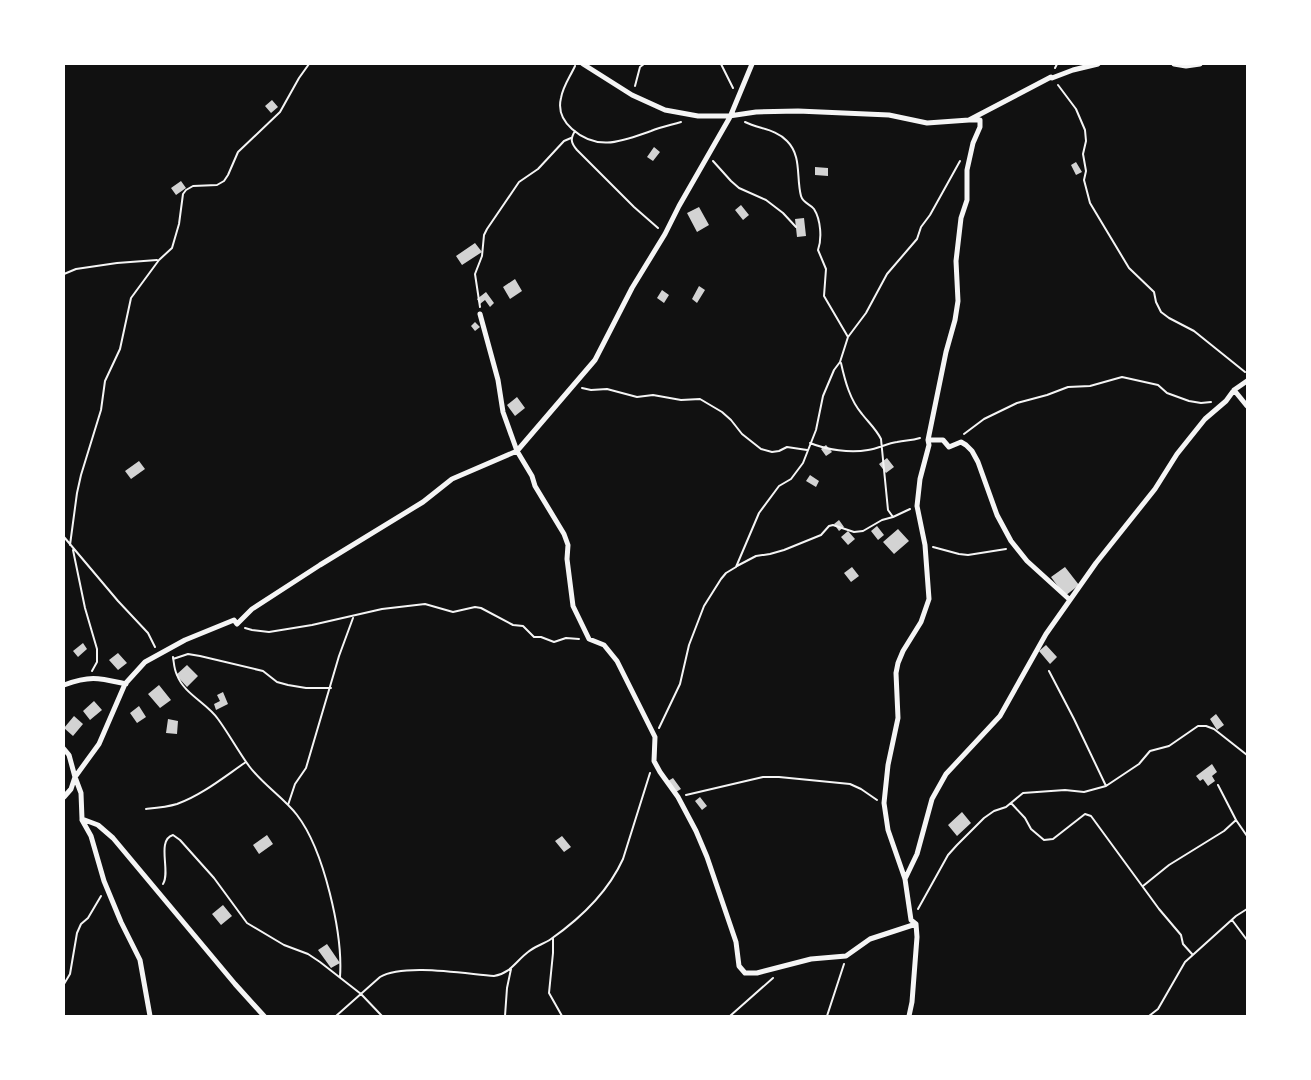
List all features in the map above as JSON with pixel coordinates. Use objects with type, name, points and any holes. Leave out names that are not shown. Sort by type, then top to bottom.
[{"type":"street","points":[[583,64],[632,95],[665,110],[698,116],[730,116],[756,112],[798,111],[889,116],[927,123],[980,120],[980,127],[973,143],[967,170],[967,200],[961,218],[956,260],[958,301],[955,320],[946,352],[928,440],[930,445],[920,479],[917,506],[925,545],[928,599],[922,622],[898,663],[896,673],[898,718],[888,765],[884,803],[888,830],[905,879],[911,920],[916,924],[917,937],[912,1002],[909,1016]]},
{"type":"street","points":[[64,797],[99,744],[126,684],[145,662],[185,640],[234,620],[236,624],[252,609],[423,502],[452,480],[517,451],[596,360],[632,288],[665,234],[730,116],[752,64]]},
{"type":"street","points":[[969,120],[1051,77],[1098,64]]},
{"type":"street","points":[[1174,64],[1186,66],[1200,64]]},
{"type":"street","points":[[480,314],[498,380],[503,412],[517,451],[532,476],[535,486],[564,534],[568,545],[567,559],[573,606],[589,639],[604,645],[617,662],[655,737],[654,761],[678,797],[707,857],[736,942],[741,970],[745,973],[757,973],[811,959],[846,956],[870,939],[916,924]]},
{"type":"street","points":[[905,879],[917,854],[927,811],[938,787],[960,757],[1000,716],[1034,654],[1070,600],[1096,563],[1155,489],[1177,454],[1205,420],[1226,401],[1234,390],[1247,381]]},
{"type":"street","points":[[1234,390],[1247,406]]},
{"type":"street","points":[[928,440],[943,440],[949,447],[960,442],[972,451],[978,462],[997,515],[1018,552],[1070,600]]},
{"type":"street","points":[[64,685],[88,677],[98,677],[126,684]]},
{"type":"street","points":[[64,749],[69,755],[81,793],[82,819],[91,836],[104,881],[140,960],[150,1016]]},
{"type":"street","points":[[82,819],[98,825],[113,838],[264,1016]]},
{"type":"path","points":[[70,545],[77,494],[101,410],[105,382],[120,349],[130,304],[139,286],[173,245],[183,194],[193,186],[217,185],[224,181],[238,152],[280,112],[309,64]]},
{"type":"path","points":[[576,64],[565,84],[560,104],[566,124],[588,140],[602,143],[625,140],[686,120]]},
{"type":"path","points":[[632,95],[640,67],[644,64]]},
{"type":"path","points":[[721,64],[738,98]]},
{"type":"path","points":[[1052,78],[1076,109],[1085,130],[1086,141],[1083,154],[1086,171],[1084,180],[1090,203],[1129,268],[1154,292],[1156,302],[1168,318],[1194,331],[1247,374]]},
{"type":"path","points":[[745,122],[779,135],[787,140],[795,152],[798,160],[797,170],[801,196],[803,201],[814,210],[819,223],[821,240],[818,250],[826,269],[824,296],[848,337]]},
{"type":"path","points":[[575,131],[571,138],[571,144],[634,207],[665,234]]},
{"type":"path","points":[[480,314],[476,274],[482,256],[486,229],[520,182],[538,169],[564,141],[571,138]]},
{"type":"path","points":[[709,155],[718,168],[731,181],[746,191],[766,200],[783,213],[796,227]]},
{"type":"path","points":[[736,567],[760,513],[780,486],[791,479],[798,471],[816,430],[823,396],[840,362],[848,337],[866,313],[888,274],[917,239],[921,226],[930,215],[962,159]]},
{"type":"path","points":[[64,274],[117,263],[159,260]]},
{"type":"path","points":[[840,362],[848,390],[861,413],[876,429],[881,439],[888,510],[893,517]]},
{"type":"path","points":[[961,437],[984,419],[1017,403],[1068,387],[1090,386],[1122,377],[1158,385],[1167,393],[1195,402],[1226,401]]},
{"type":"path","points":[[572,387],[591,390],[607,389],[636,396],[653,396],[680,400],[700,399],[722,412],[742,434],[761,449],[772,452],[787,447],[807,450]]},
{"type":"path","points":[[810,443],[842,450],[866,451],[898,441],[910,442],[920,438],[928,440]]},
{"type":"path","points":[[655,737],[680,684],[689,645],[704,606],[726,573],[756,556],[784,550],[821,535],[829,526],[833,525],[854,532],[863,532],[882,520],[917,506]]},
{"type":"path","points":[[64,537],[118,602],[148,634],[159,653]]},
{"type":"path","points":[[925,545],[959,554],[980,554],[1007,549],[1018,552]]},
{"type":"path","points":[[73,548],[86,616],[97,649],[97,662],[88,677]]},
{"type":"path","points":[[236,624],[252,630],[268,632],[382,609],[425,604],[453,612],[475,607],[489,611],[513,625],[523,626],[532,636],[541,637],[548,641],[558,642],[570,638],[589,639]]},
{"type":"path","points":[[288,806],[296,784],[306,768],[339,656],[353,616]]},
{"type":"path","points":[[169,648],[182,685],[217,717],[246,762],[261,781],[296,814],[307,830],[322,862],[338,938],[341,962],[340,977]]},
{"type":"path","points":[[173,659],[188,654],[200,656],[263,671],[281,684],[306,688],[330,688]]},
{"type":"path","points":[[1049,671],[1106,786]]},
{"type":"path","points":[[911,920],[948,855],[984,818],[1011,803],[1023,793],[1065,790],[1084,792],[1106,786],[1139,764],[1153,749],[1169,746],[1198,726],[1214,729],[1247,755]]},
{"type":"path","points":[[336,1016],[380,977],[389,973],[420,970],[494,976],[506,973],[529,951],[552,938],[589,908],[600,896],[617,871],[654,761]]},
{"type":"path","points":[[146,810],[176,804],[194,796],[223,779],[246,762]]},
{"type":"path","points":[[678,797],[763,777],[779,777],[850,784],[884,803]]},
{"type":"path","points":[[1218,785],[1224,793],[1236,820],[1247,836]]},
{"type":"path","points":[[1011,803],[1025,818],[1031,828],[1044,840],[1053,839],[1085,814],[1091,816],[1181,936],[1183,944],[1192,954]]},
{"type":"path","points":[[1143,886],[1169,864],[1224,831],[1236,820]]},
{"type":"path","points":[[158,893],[166,880],[165,842],[169,836],[173,835],[180,840],[214,878],[247,923],[284,945],[314,958],[361,994],[382,1016]]},
{"type":"path","points":[[64,984],[70,974],[77,933],[81,924],[95,908],[103,892],[104,881]]},
{"type":"path","points":[[1150,1016],[1158,1009],[1185,962],[1192,954],[1247,909]]},
{"type":"path","points":[[1232,920],[1247,940]]},
{"type":"path","points":[[552,938],[553,953],[549,993],[562,1016]]},
{"type":"path","points":[[827,1016],[846,956]]},
{"type":"path","points":[[730,1016],[756,995],[785,966]]},
{"type":"path","points":[[505,1016],[507,988],[511,969]]},
{"type":"building","points":[[272,100],[278,107],[271,113],[265,106]]},
{"type":"building","points":[[654,147],[660,152],[653,161],[647,157]]},
{"type":"building","points":[[1076,162],[1082,172],[1076,175],[1071,165]]},
{"type":"building","points":[[815,167],[828,168],[828,176],[815,175]]},
{"type":"building","points":[[181,181],[186,188],[176,195],[171,188]]},
{"type":"building","points":[[741,205],[749,215],[743,220],[735,210]]},
{"type":"building","points":[[699,207],[709,225],[697,232],[687,213]]},
{"type":"building","points":[[804,218],[806,236],[797,237],[795,219]]},
{"type":"building","points":[[475,243],[482,252],[462,265],[456,256]]},
{"type":"building","points":[[515,279],[522,291],[510,299],[503,287]]},
{"type":"building","points":[[699,286],[705,290],[697,303],[692,299]]},
{"type":"building","points":[[662,290],[669,295],[664,303],[657,298]]},
{"type":"building","points":[[486,292],[494,303],[490,307],[485,300],[480,304],[477,299]]},
{"type":"building","points":[[475,322],[480,327],[475,331],[471,326]]},
{"type":"building","points":[[517,397],[525,408],[515,416],[507,405]]},
{"type":"building","points":[[826,445],[832,452],[826,456],[821,449]]},
{"type":"building","points":[[887,458],[894,467],[886,473],[879,464]]},
{"type":"building","points":[[139,461],[145,469],[131,479],[125,471]]},
{"type":"building","points":[[810,475],[819,481],[816,487],[806,481]]},
{"type":"building","points":[[839,520],[844,527],[839,531],[834,524]]},
{"type":"building","points":[[877,526],[884,535],[878,540],[871,531]]},
{"type":"building","points":[[898,529],[909,541],[894,554],[883,542]]},
{"type":"building","points":[[848,531],[855,539],[848,545],[841,537]]},
{"type":"building","points":[[852,567],[859,576],[851,582],[844,573]]},
{"type":"building","points":[[1065,567],[1079,585],[1065,596],[1051,577]]},
{"type":"building","points":[[83,643],[87,649],[78,657],[73,651]]},
{"type":"building","points":[[1046,645],[1057,657],[1050,664],[1039,651]]},
{"type":"building","points":[[118,653],[127,663],[118,670],[109,660]]},
{"type":"building","points":[[187,665],[198,676],[187,687],[176,675]]},
{"type":"building","points":[[159,685],[171,700],[160,708],[148,694]]},
{"type":"building","points":[[223,692],[228,704],[216,710],[214,704],[220,701],[217,695]]},
{"type":"building","points":[[94,701],[102,710],[90,720],[83,711]]},
{"type":"building","points":[[139,706],[146,717],[137,723],[130,713]]},
{"type":"building","points":[[1216,714],[1224,725],[1217,730],[1210,719]]},
{"type":"building","points":[[74,716],[83,724],[73,736],[64,728]]},
{"type":"building","points":[[168,719],[178,721],[177,734],[166,733]]},
{"type":"building","points":[[1212,764],[1217,772],[1212,776],[1215,781],[1208,786],[1203,779],[1200,781],[1196,776]]},
{"type":"building","points":[[673,778],[681,789],[676,792],[668,781]]},
{"type":"building","points":[[700,797],[707,806],[702,810],[695,801]]},
{"type":"building","points":[[962,812],[971,823],[957,836],[948,825]]},
{"type":"building","points":[[267,835],[273,844],[259,854],[253,845]]},
{"type":"building","points":[[562,836],[571,847],[564,852],[555,841]]},
{"type":"building","points":[[223,905],[232,916],[221,925],[212,914]]},
{"type":"building","points":[[327,944],[340,963],[331,968],[318,950]]}]
